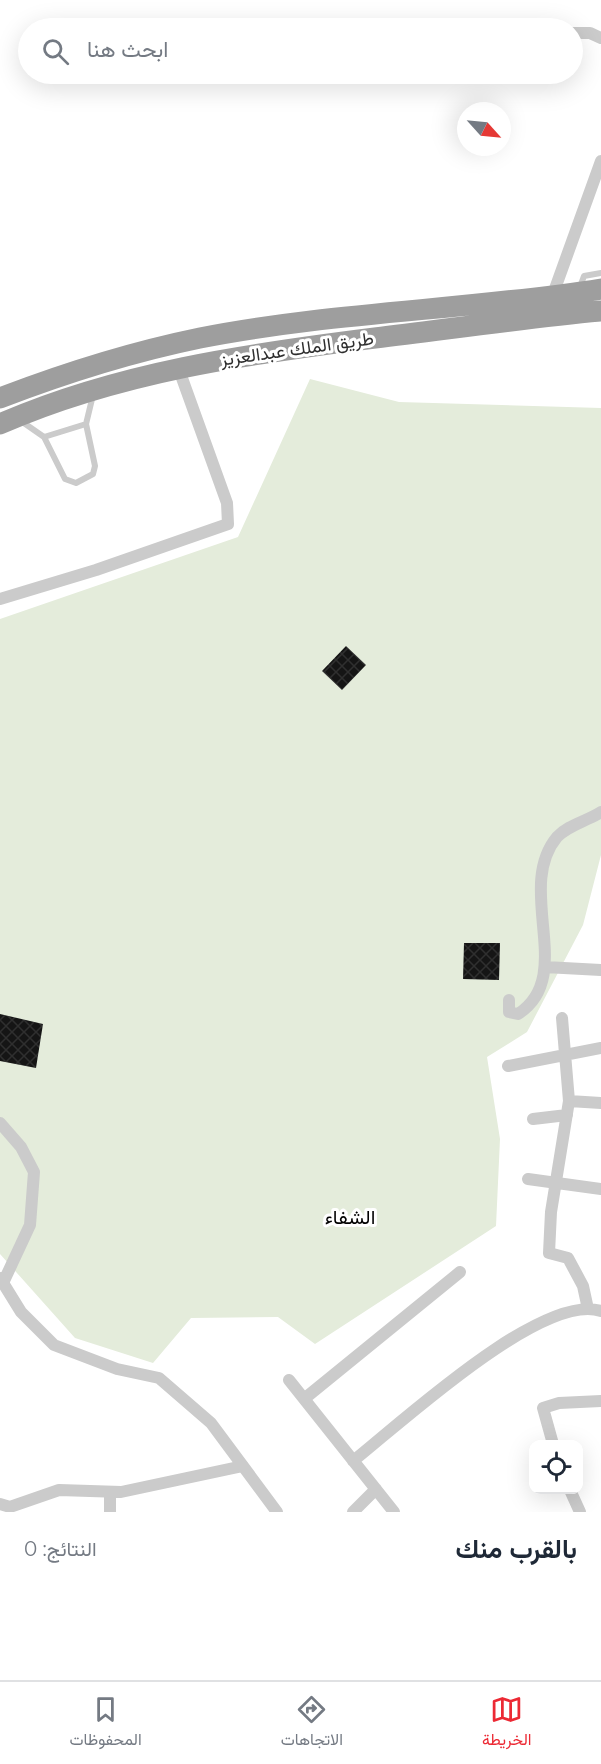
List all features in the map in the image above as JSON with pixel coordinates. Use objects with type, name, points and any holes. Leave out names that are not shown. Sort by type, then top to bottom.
[{"type":"highway","name":"طريق الملك عبدالعزيز","points":[[8,392],[113,359],[201,338],[328,320],[552,297],[601,289]]},
{"type":"highway","name":"طريق الملك عبدالعزيز","points":[[8,421],[93,391],[178,368],[252,353],[601,311]]},
{"type":"street","points":[[583,33],[590,33],[601,38]]},
{"type":"street","points":[[552,297],[601,161]]},
{"type":"street","points":[[0,599],[96,570],[228,524],[227,503],[178,368]]},
{"type":"street","points":[[509,1000],[508,1012],[518,1014],[541,989],[545,967],[540,895],[547,855],[565,830],[601,812]]},
{"type":"street","points":[[545,967],[601,970]]},
{"type":"street","points":[[353,1461],[493,1349],[559,1313],[597,1307],[568,1258],[549,1253],[551,1212],[569,1101],[562,1018]]},
{"type":"street","points":[[508,1066],[601,1048]]},
{"type":"street","points":[[569,1101],[601,1103]]},
{"type":"street","points":[[533,1119],[567,1115]]},
{"type":"street","points":[[0,1123],[21,1147],[34,1172],[30,1225],[2,1281],[21,1312],[54,1344],[117,1369],[159,1378],[211,1423],[277,1512]]},
{"type":"street","points":[[528,1179],[557,1181],[601,1189]]},
{"type":"street","points":[[304,1400],[460,1272]]},
{"type":"street","points":[[289,1380],[394,1512]]},
{"type":"street","points":[[552,1440],[543,1408],[560,1403],[601,1401]]},
{"type":"street","points":[[5,1507],[58,1490],[121,1492],[243,1466]]},
{"type":"street","points":[[352,1512],[376,1489]]},
{"type":"street","points":[[110,1492],[110,1512]]},
{"type":"street","points":[[572,1494],[580,1512]]},
{"type":"lane","points":[[577,293],[584,276],[601,273]]},
{"type":"lane","points":[[8,421],[44,437],[65,479],[76,483],[93,474],[95,466],[86,424],[93,391]]},
{"type":"lane","points":[[44,437],[86,424]]},
{"type":"green space","points":[[310,379],[399,402],[601,408],[601,855],[583,925],[527,1032],[487,1057],[500,1139],[496,1226],[315,1344],[278,1317],[191,1318],[153,1363],[75,1338],[0,1254],[0,619],[238,537]]},
{"type":"building","points":[[346,646],[366,665],[342,690],[322,671]]},
{"type":"building","points":[[464,943],[500,943],[499,980],[463,979]]},
{"type":"building","points":[[0,1014],[43,1024],[36,1068],[0,1061]]},
{"type":"district","name":"الشفاء","points":[[350,1217]]}]
